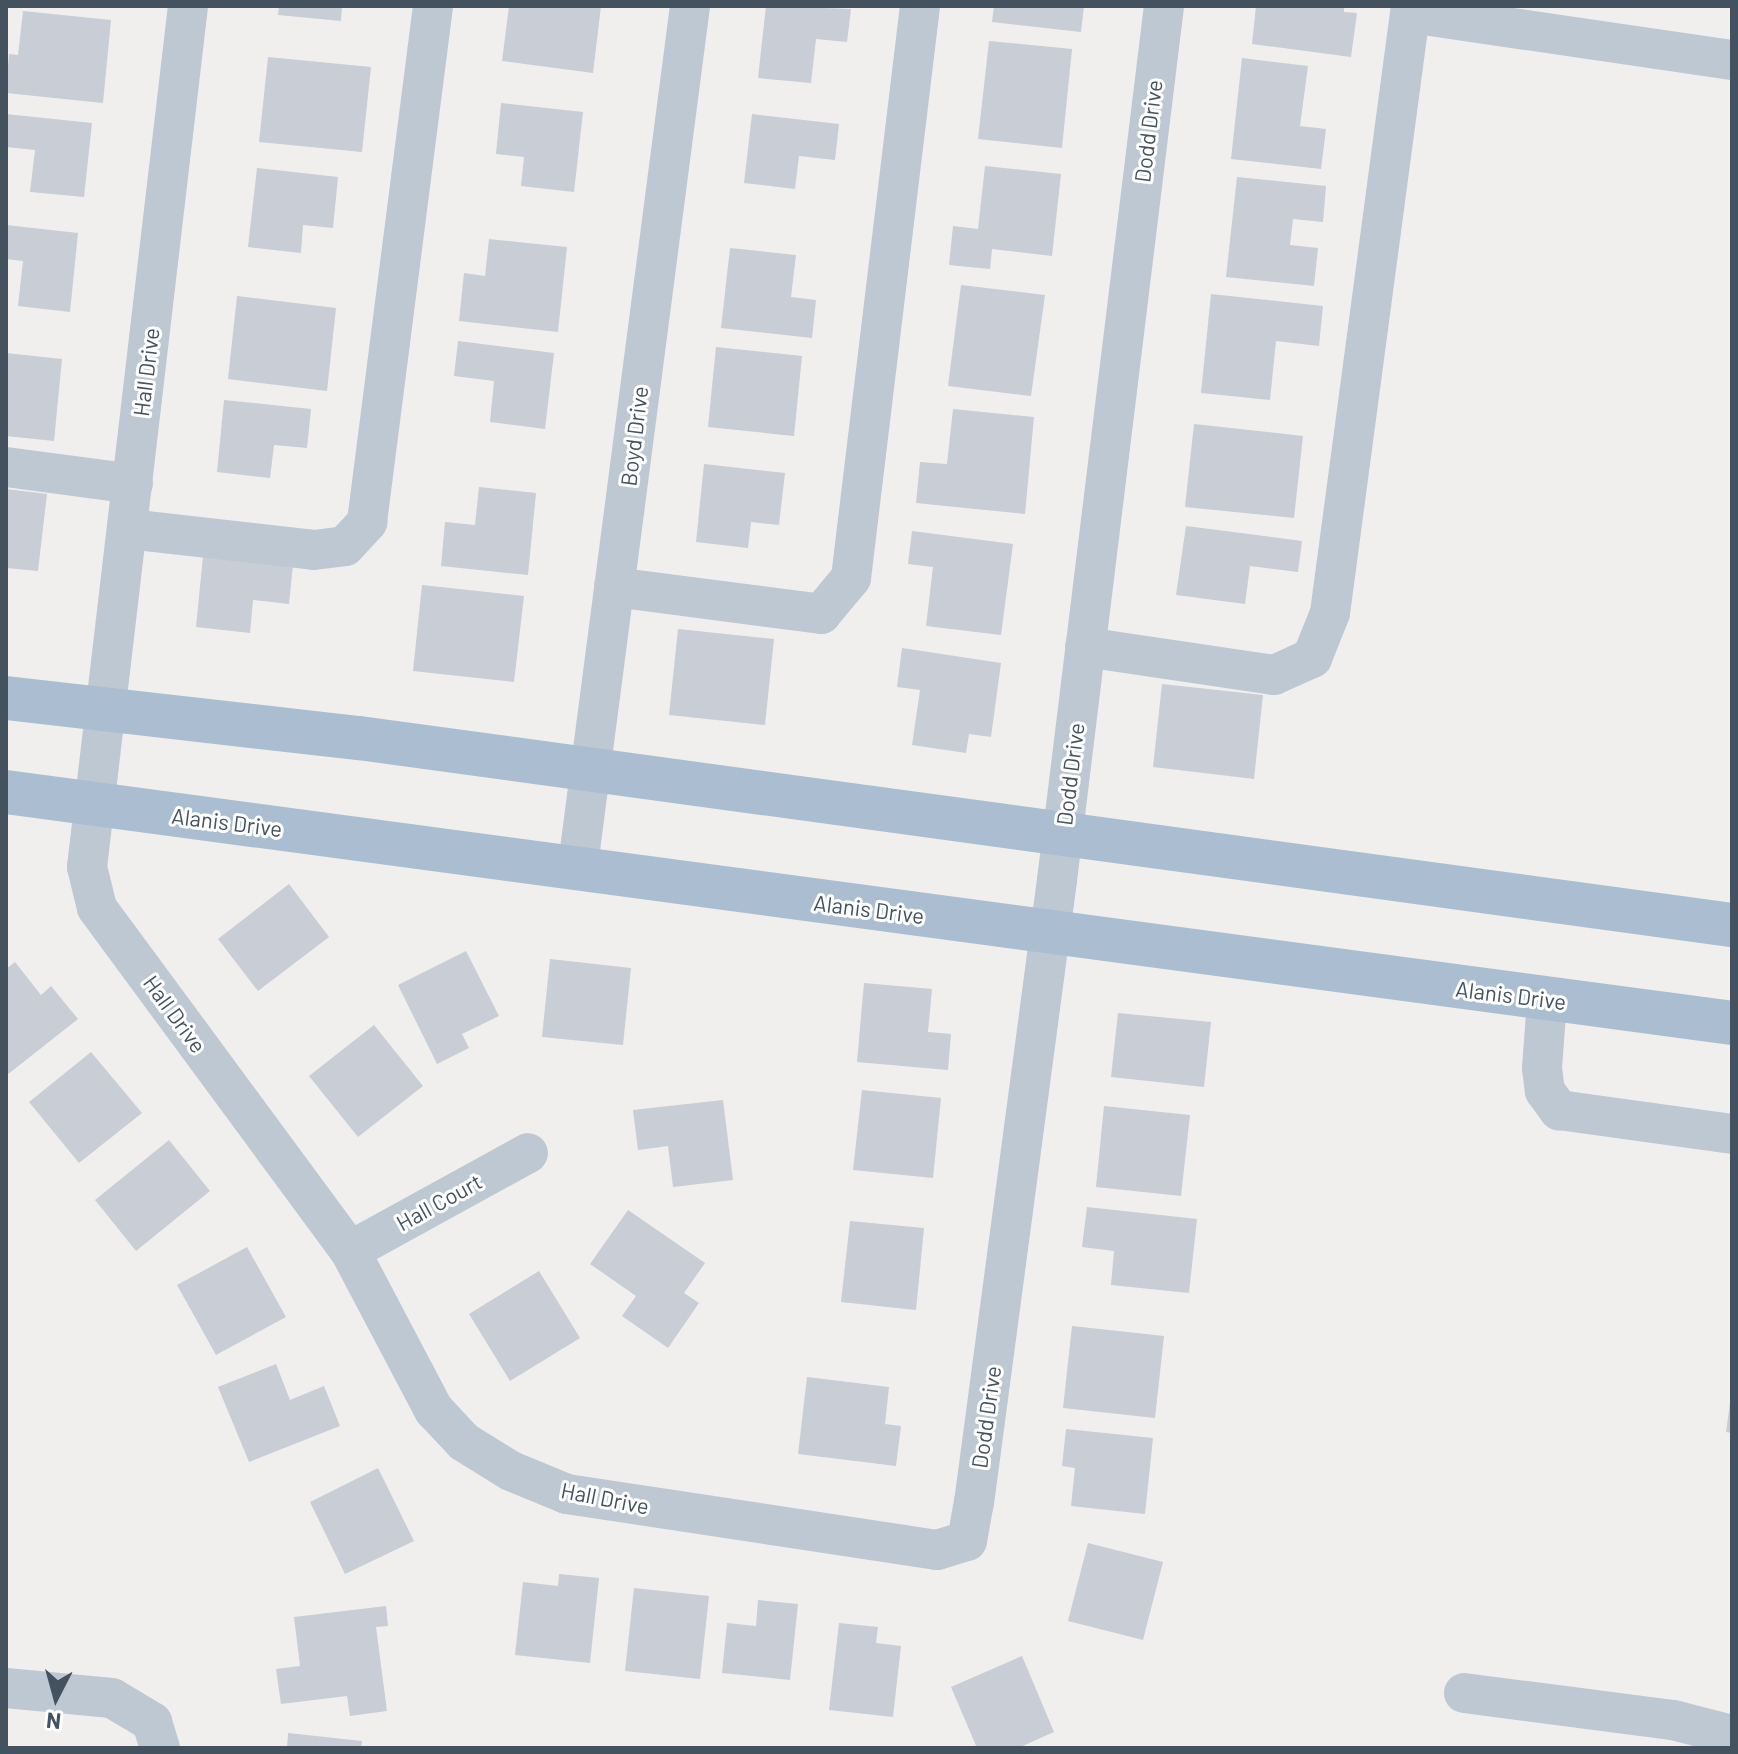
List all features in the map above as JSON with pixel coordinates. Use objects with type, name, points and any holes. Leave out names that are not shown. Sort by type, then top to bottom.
[{"type":"main road","points":[[6,698],[590,770],[1062,837],[1732,925]]},
{"type":"main road","name":"Alanis Drive","points":[[6,792],[95,806],[578,865],[1732,1023]]},
{"type":"street","name":"Hall Drive","points":[[188,6],[87,867],[97,908],[350,1251],[434,1410],[464,1442],[511,1471],[567,1494],[937,1550],[967,1541]]},
{"type":"street","points":[[128,529],[314,550],[345,546],[367,522],[433,6]]},
{"type":"street","name":"Boyd Drive","points":[[578,865],[690,6]]},
{"type":"street","points":[[614,587],[821,614],[851,578],[920,6]]},
{"type":"street","name":"Dodd Drive","points":[[967,1541],[1051,932],[1164,6]]},
{"type":"street","points":[[1085,647],[1274,675],[1312,658],[1330,613],[1411,10],[1732,60]]},
{"type":"street","points":[[6,467],[133,484]]},
{"type":"street","points":[[1547,1000],[1542,1068],[1545,1091],[1559,1110],[1732,1134]]},
{"type":"street","name":"Hall Court","points":[[350,1251],[528,1153]]},
{"type":"street","points":[[6,1688],[112,1698],[156,1735]]},
{"type":"street","points":[[1464,1693],[1673,1720],[1732,1735]]},
{"type":"building","points":[[279,6],[342,6],[341,21],[278,15]]},
{"type":"building","points":[[509,6],[601,6],[593,73],[502,61]]},
{"type":"building","points":[[766,6],[851,9],[847,42],[816,39],[811,83],[758,78]]},
{"type":"building","points":[[994,6],[1084,6],[1081,32],[992,22]]},
{"type":"building","points":[[1256,6],[1344,6],[1344,12],[1357,13],[1351,57],[1252,44]]},
{"type":"building","points":[[23,11],[111,20],[103,103],[6,93],[9,54],[18,55]]},
{"type":"building","points":[[989,41],[1072,49],[1062,148],[978,139]]},
{"type":"building","points":[[268,57],[371,67],[362,152],[259,142]]},
{"type":"building","points":[[1242,58],[1308,66],[1300,126],[1326,129],[1321,169],[1231,159]]},
{"type":"building","points":[[501,103],[583,112],[574,192],[521,186],[524,157],[496,154]]},
{"type":"building","points":[[6,114],[92,123],[84,197],[30,192],[35,150],[6,147]]},
{"type":"building","points":[[752,114],[839,124],[835,160],[799,156],[795,189],[744,183]]},
{"type":"building","points":[[985,166],[1061,174],[1052,256],[992,249],[990,269],[949,265],[953,226],[978,229]]},
{"type":"building","points":[[257,168],[338,177],[333,228],[303,225],[301,253],[248,247]]},
{"type":"building","points":[[1237,177],[1326,186],[1323,222],[1293,219],[1290,245],[1318,248],[1314,286],[1226,277]]},
{"type":"building","points":[[6,225],[78,233],[70,312],[18,306],[23,261],[6,259]]},
{"type":"building","points":[[489,239],[567,247],[558,332],[459,321],[464,273],[485,276]]},
{"type":"building","points":[[730,248],[796,255],[791,297],[816,300],[812,338],[721,328]]},
{"type":"building","points":[[961,285],[1045,295],[1031,396],[948,386]]},
{"type":"building","points":[[1211,294],[1323,306],[1319,346],[1276,341],[1270,400],[1201,393]]},
{"type":"building","points":[[237,296],[336,308],[327,391],[228,379]]},
{"type":"building","points":[[458,341],[554,353],[545,429],[490,422],[494,381],[454,376]]},
{"type":"building","points":[[716,347],[802,356],[794,436],[708,427]]},
{"type":"building","points":[[6,353],[62,359],[54,441],[6,436]]},
{"type":"building","points":[[224,400],[311,409],[307,448],[274,445],[270,478],[217,472]]},
{"type":"building","points":[[953,409],[1034,417],[1025,514],[916,503],[920,462],[947,464]]},
{"type":"building","points":[[1194,424],[1303,436],[1294,518],[1185,507]]},
{"type":"building","points":[[704,464],[785,473],[779,525],[751,522],[748,548],[696,542]]},
{"type":"building","points":[[479,487],[536,493],[528,575],[441,566],[445,522],[475,525]]},
{"type":"building","points":[[6,489],[47,494],[38,571],[6,568]]},
{"type":"building","points":[[1186,526],[1302,541],[1298,572],[1250,566],[1245,604],[1176,595]]},
{"type":"building","points":[[912,531],[1013,544],[1001,635],[926,626],[933,567],[908,564]]},
{"type":"building","points":[[203,556],[293,565],[289,604],[253,600],[250,633],[196,627]]},
{"type":"building","points":[[422,585],[524,596],[514,682],[413,671]]},
{"type":"building","points":[[678,629],[774,639],[765,725],[669,715]]},
{"type":"building","points":[[902,648],[1001,663],[991,737],[969,734],[966,753],[912,745],[920,690],[897,687]]},
{"type":"building","points":[[1162,684],[1263,695],[1254,779],[1153,767]]},
{"type":"building","points":[[289,884],[329,937],[258,991],[218,939]]},
{"type":"building","points":[[466,951],[499,1016],[462,1034],[469,1048],[437,1064],[398,985]]},
{"type":"building","points":[[550,959],[631,968],[623,1045],[542,1037]]},
{"type":"building","points":[[15,962],[41,995],[51,986],[78,1019],[7,1075],[6,969]]},
{"type":"building","points":[[864,983],[932,989],[928,1032],[951,1034],[948,1070],[857,1062]]},
{"type":"building","points":[[1118,1013],[1211,1022],[1204,1087],[1111,1077]]},
{"type":"building","points":[[374,1025],[423,1086],[358,1137],[309,1076]]},
{"type":"building","points":[[91,1052],[142,1113],[79,1163],[29,1102]]},
{"type":"building","points":[[862,1090],[941,1098],[933,1178],[853,1170]]},
{"type":"building","points":[[723,1100],[733,1180],[673,1187],[668,1146],[638,1150],[633,1110]]},
{"type":"building","points":[[1104,1106],[1190,1115],[1181,1196],[1096,1187]]},
{"type":"building","points":[[169,1140],[210,1191],[136,1251],[95,1200]]},
{"type":"building","points":[[1087,1207],[1197,1219],[1189,1293],[1111,1285],[1114,1251],[1082,1247]]},
{"type":"building","points":[[628,1210],[705,1263],[684,1293],[699,1303],[668,1348],[622,1316],[636,1296],[590,1264]]},
{"type":"building","points":[[850,1221],[924,1228],[916,1310],[841,1302]]},
{"type":"building","points":[[247,1247],[286,1317],[216,1355],[177,1285]]},
{"type":"building","points":[[539,1271],[580,1338],[510,1381],[469,1314]]},
{"type":"building","points":[[1072,1326],[1164,1336],[1155,1418],[1063,1408]]},
{"type":"building","points":[[276,1364],[290,1400],[324,1386],[340,1426],[249,1462],[218,1387]]},
{"type":"building","points":[[807,1377],[889,1387],[885,1424],[901,1426],[896,1466],[798,1454]]},
{"type":"building","points":[[1732,1403],[1732,1433],[1726,1432]]},
{"type":"building","points":[[1066,1429],[1153,1438],[1145,1514],[1071,1506],[1075,1468],[1062,1466]]},
{"type":"building","points":[[378,1468],[414,1541],[345,1574],[310,1502]]},
{"type":"building","points":[[1088,1543],[1163,1562],[1143,1640],[1068,1621]]},
{"type":"building","points":[[559,1574],[599,1578],[590,1663],[515,1655],[523,1582],[558,1586]]},
{"type":"building","points":[[634,1588],[709,1596],[700,1679],[625,1671]]},
{"type":"building","points":[[758,1600],[798,1604],[790,1680],[722,1673],[727,1623],[756,1626]]},
{"type":"building","points":[[386,1606],[388,1626],[376,1627],[387,1711],[350,1716],[347,1696],[281,1704],[276,1669],[300,1666],[294,1617]]},
{"type":"building","points":[[839,1623],[878,1627],[876,1643],[901,1646],[893,1717],[829,1710]]},
{"type":"building","points":[[1022,1656],[1054,1732],[1018,1748],[977,1748],[951,1687]]},
{"type":"building","points":[[288,1733],[362,1741],[361,1748],[287,1748]]}]
